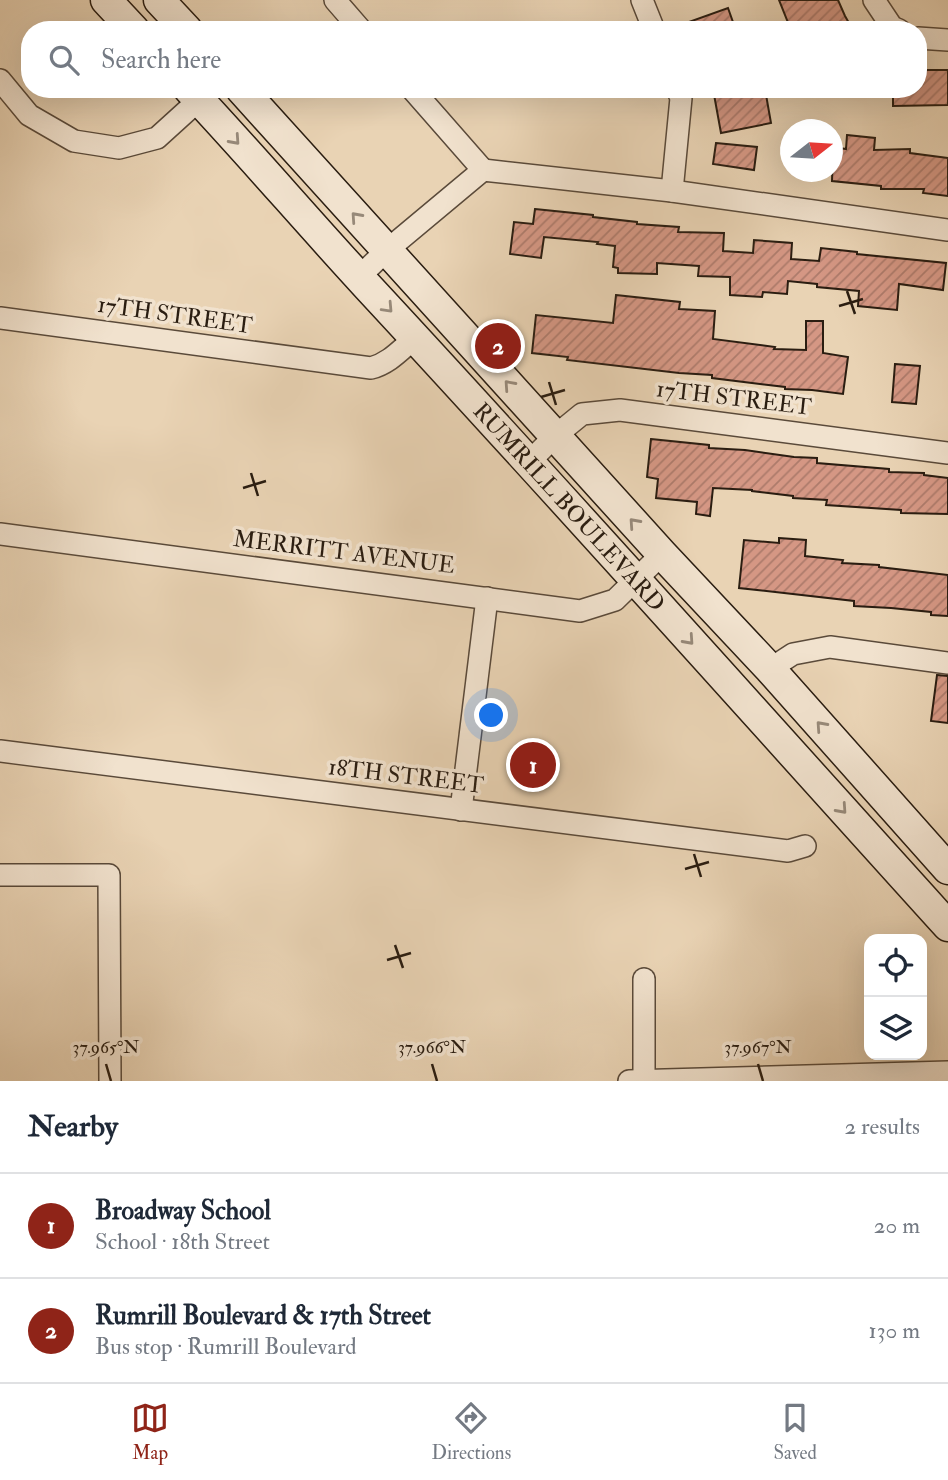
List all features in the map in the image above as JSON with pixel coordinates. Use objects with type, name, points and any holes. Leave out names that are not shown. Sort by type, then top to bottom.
[{"type":"main road","points":[[106,0],[126,21]]},
{"type":"main road","points":[[159,0],[179,21]]},
{"type":"main road","name":"RUMRILL BOULEVARD","points":[[204,98],[359,277],[530,461],[948,926]]},
{"type":"main road","name":"RUMRILL BOULEVARD","points":[[249,98],[662,554],[770,669],[948,869]]},
{"type":"street","points":[[335,0],[353,21]]},
{"type":"street","points":[[642,0],[650,21]]},
{"type":"street","points":[[874,0],[888,21]]},
{"type":"street","points":[[927,39],[948,40]]},
{"type":"street","points":[[0,80],[29,114],[74,141],[119,148],[158,138],[195,98]]},
{"type":"street","points":[[420,98],[483,170],[672,191],[948,230]]},
{"type":"street","points":[[672,191],[681,98]]},
{"type":"street","points":[[359,277],[483,170]]},
{"type":"street","name":"17TH STREET","points":[[0,318],[371,368],[392,359],[416,337]]},
{"type":"street","name":"17TH STREET","points":[[530,461],[582,414],[620,410],[948,453]]},
{"type":"street","name":"MERRITT AVENUE","points":[[0,534],[580,611],[615,600],[662,554]]},
{"type":"street","points":[[461,810],[487,598]]},
{"type":"street","points":[[770,669],[793,654],[830,647],[948,663]]},
{"type":"street","name":"18TH STREET","points":[[0,751],[788,851],[805,846]]},
{"type":"street","points":[[0,875],[109,875],[110,1081]]},
{"type":"street","points":[[644,979],[644,1081]]},
{"type":"street","points":[[629,1081],[948,1072]]},
{"type":"building","points":[[779,0],[838,0],[848,21],[787,21]]},
{"type":"building","points":[[728,8],[733,21],[692,21]]},
{"type":"building","points":[[927,70],[948,70],[948,105],[893,106],[893,98],[927,98]]},
{"type":"building","points":[[715,98],[767,98],[771,123],[721,133]]},
{"type":"building","points":[[847,135],[875,138],[874,150],[910,149],[910,153],[948,158],[948,196],[923,193],[924,189],[881,189],[881,186],[842,182],[843,149],[846,149]]},
{"type":"building","points":[[716,143],[757,147],[754,170],[713,164]]},
{"type":"building","points":[[535,209],[593,215],[637,224],[679,227],[678,232],[724,233],[723,251],[753,253],[754,240],[792,243],[791,259],[819,261],[821,248],[946,263],[943,290],[899,284],[897,310],[858,306],[859,291],[788,281],[787,294],[763,292],[762,297],[730,295],[730,277],[698,276],[699,266],[657,263],[657,274],[618,273],[618,268],[613,267],[615,246],[597,244],[598,242],[544,237],[541,258],[510,254],[514,222],[533,224]]},
{"type":"building","points":[[616,295],[680,302],[679,309],[715,311],[713,339],[775,347],[774,349],[806,350],[806,321],[823,321],[823,353],[848,357],[843,394],[785,389],[712,378],[712,375],[567,360],[568,357],[532,353],[536,315],[613,323]]},
{"type":"building","points":[[895,364],[920,366],[916,404],[892,402]]},
{"type":"building","points":[[651,439],[709,445],[709,448],[817,458],[817,463],[889,469],[889,472],[924,473],[948,478],[948,514],[901,513],[901,510],[826,505],[827,500],[713,488],[710,516],[696,514],[697,502],[656,498],[658,479],[647,477]]},
{"type":"building","points":[[779,538],[806,540],[805,556],[948,575],[948,616],[931,615],[931,612],[854,606],[854,601],[739,588],[744,540],[779,543]]},
{"type":"building","points":[[937,675],[948,676],[948,723],[931,721]]},
{"type":"place","name":"Rumrill Boulevard & 17th Street","points":[[498,346]]},
{"type":"place","name":"Broadway School","points":[[533,765]]}]
